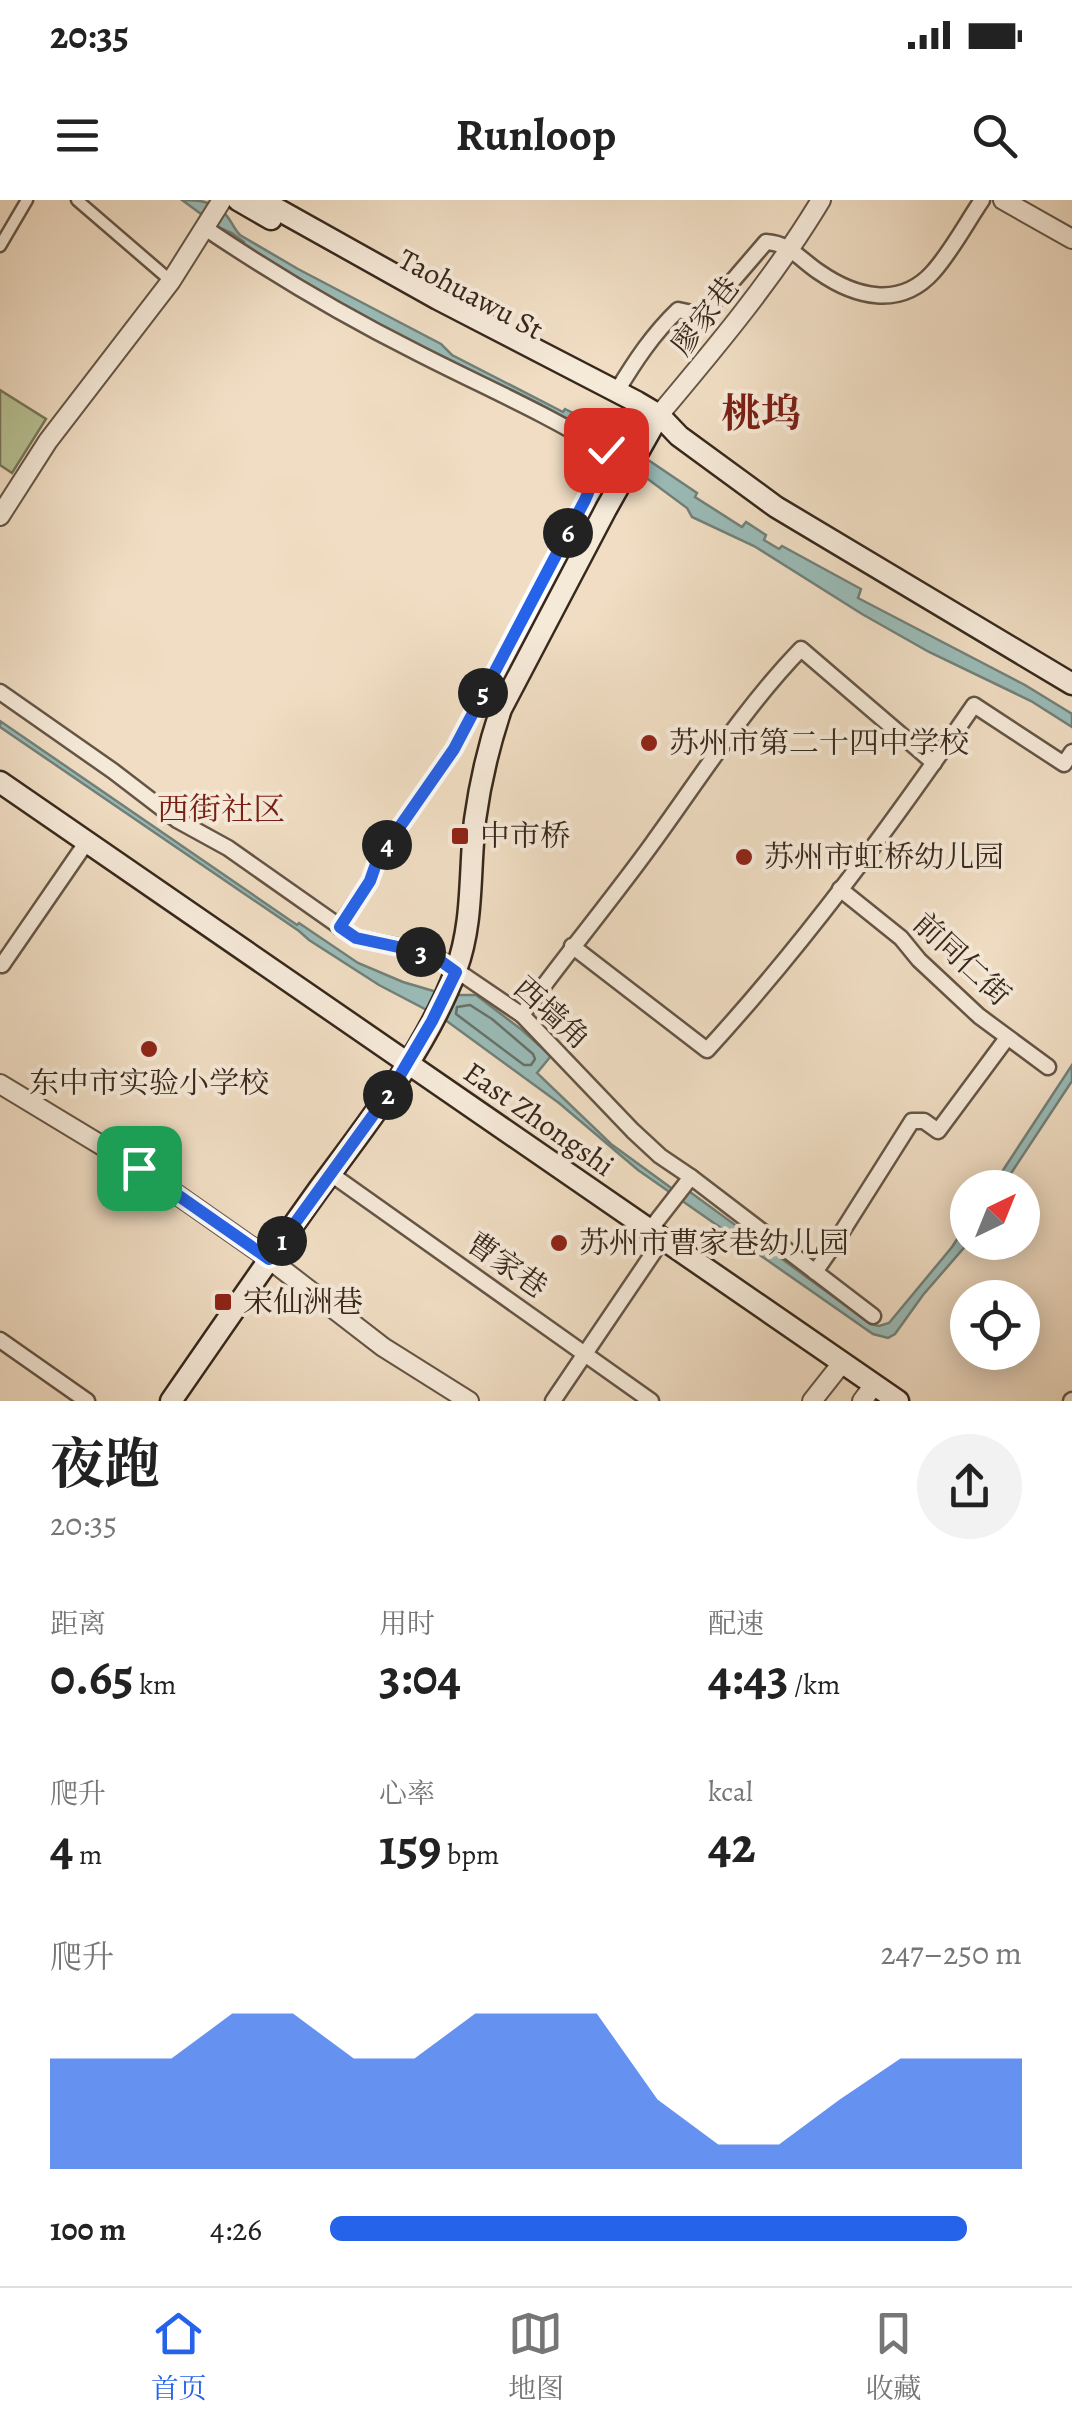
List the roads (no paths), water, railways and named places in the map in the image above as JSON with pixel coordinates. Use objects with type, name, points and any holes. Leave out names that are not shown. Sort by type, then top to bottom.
[{"type":"main road","name":"Taohuawu St","points":[[227,200],[652,427],[679,436],[786,513],[1072,684]]},
{"type":"main road","name":"Taohuawu St","points":[[261,200],[438,299],[617,391],[652,427]]},
{"type":"main road","points":[[171,1401],[408,1064],[432,1021],[462,950],[471,894],[475,820],[501,709],[652,427]]},
{"type":"main road","name":"East Zhongshi","points":[[0,782],[842,1363],[868,1393],[898,1401]]},
{"type":"street","points":[[0,246],[27,200]]},
{"type":"street","points":[[77,200],[170,280]]},
{"type":"street","points":[[0,516],[48,441],[227,200]]},
{"type":"street","name":"廖家巷","points":[[652,427],[791,249],[821,200]]},
{"type":"street","points":[[791,249],[843,287],[877,296],[893,295],[916,286],[933,273],[982,200]]},
{"type":"street","points":[[1003,200],[1072,239]]},
{"type":"street","points":[[206,226],[318,298],[606,450],[585,500],[454,749],[378,858],[370,881],[340,927]]},
{"type":"street","name":"廖家巷","points":[[617,391],[657,330],[678,310],[697,314],[717,299],[766,242],[791,249]]},
{"type":"street","points":[[522,1015],[614,896],[748,710],[801,649],[934,763]]},
{"type":"street","name":"西墙角","points":[[0,692],[178,820],[228,848],[356,938],[431,954],[453,978],[522,1015],[660,1156],[873,1316]]},
{"type":"street","points":[[572,946],[707,1050],[754,1000],[840,889],[974,705],[1064,764],[1072,752]]},
{"type":"street","points":[[0,964],[86,843]]},
{"type":"street","name":"前同仁街","points":[[840,889],[901,938],[952,992],[1048,1068]]},
{"type":"street","points":[[814,1272],[912,1121],[924,1121],[938,1131],[1007,1038]]},
{"type":"street","points":[[0,1084],[139,1168],[269,1259],[383,1347],[469,1401]]},
{"type":"street","name":"曹家巷","points":[[331,1174],[652,1401]]},
{"type":"street","points":[[553,1401],[689,1180]]},
{"type":"street","points":[[0,1340],[87,1401]]},
{"type":"street","points":[[812,1401],[842,1363]]},
{"type":"water","points":[[182,200],[215,206],[240,235],[298,269],[441,344],[452,355],[563,412],[565,409],[595,424],[742,527],[746,522],[779,549],[782,546],[861,589],[858,598],[1069,712],[1072,727],[1031,701],[929,652],[862,614],[754,546],[692,517],[687,508],[602,445],[413,349],[242,247],[244,242]]},
{"type":"water","points":[[0,721],[358,963],[447,995],[476,995],[551,1056],[537,1073],[611,1144],[674,1190],[679,1184],[871,1324],[889,1323],[950,1249],[950,1260],[953,1260],[895,1334],[888,1338],[873,1334],[638,1170],[559,1103],[444,1019],[379,985],[309,940],[0,727]]},
{"type":"water","points":[[1072,1065],[1072,1081],[1013,1170],[1003,1170]]},
{"type":"place","name":"苏州市第二十四中学校","points":[[649,743]]},
{"type":"place","name":"中市桥","points":[[460,836]]},
{"type":"place","name":"苏州市虹桥幼儿园","points":[[744,857]]},
{"type":"place","name":"东中市实验小学校","points":[[149,1049]]},
{"type":"place","name":"苏州市曹家巷幼儿园","points":[[559,1243]]},
{"type":"place","name":"宋仙洲巷","points":[[223,1302]]},
{"type":"district","name":"桃坞","points":[[761,413]]},
{"type":"district","name":"西街社区","points":[[221,809]]}]
